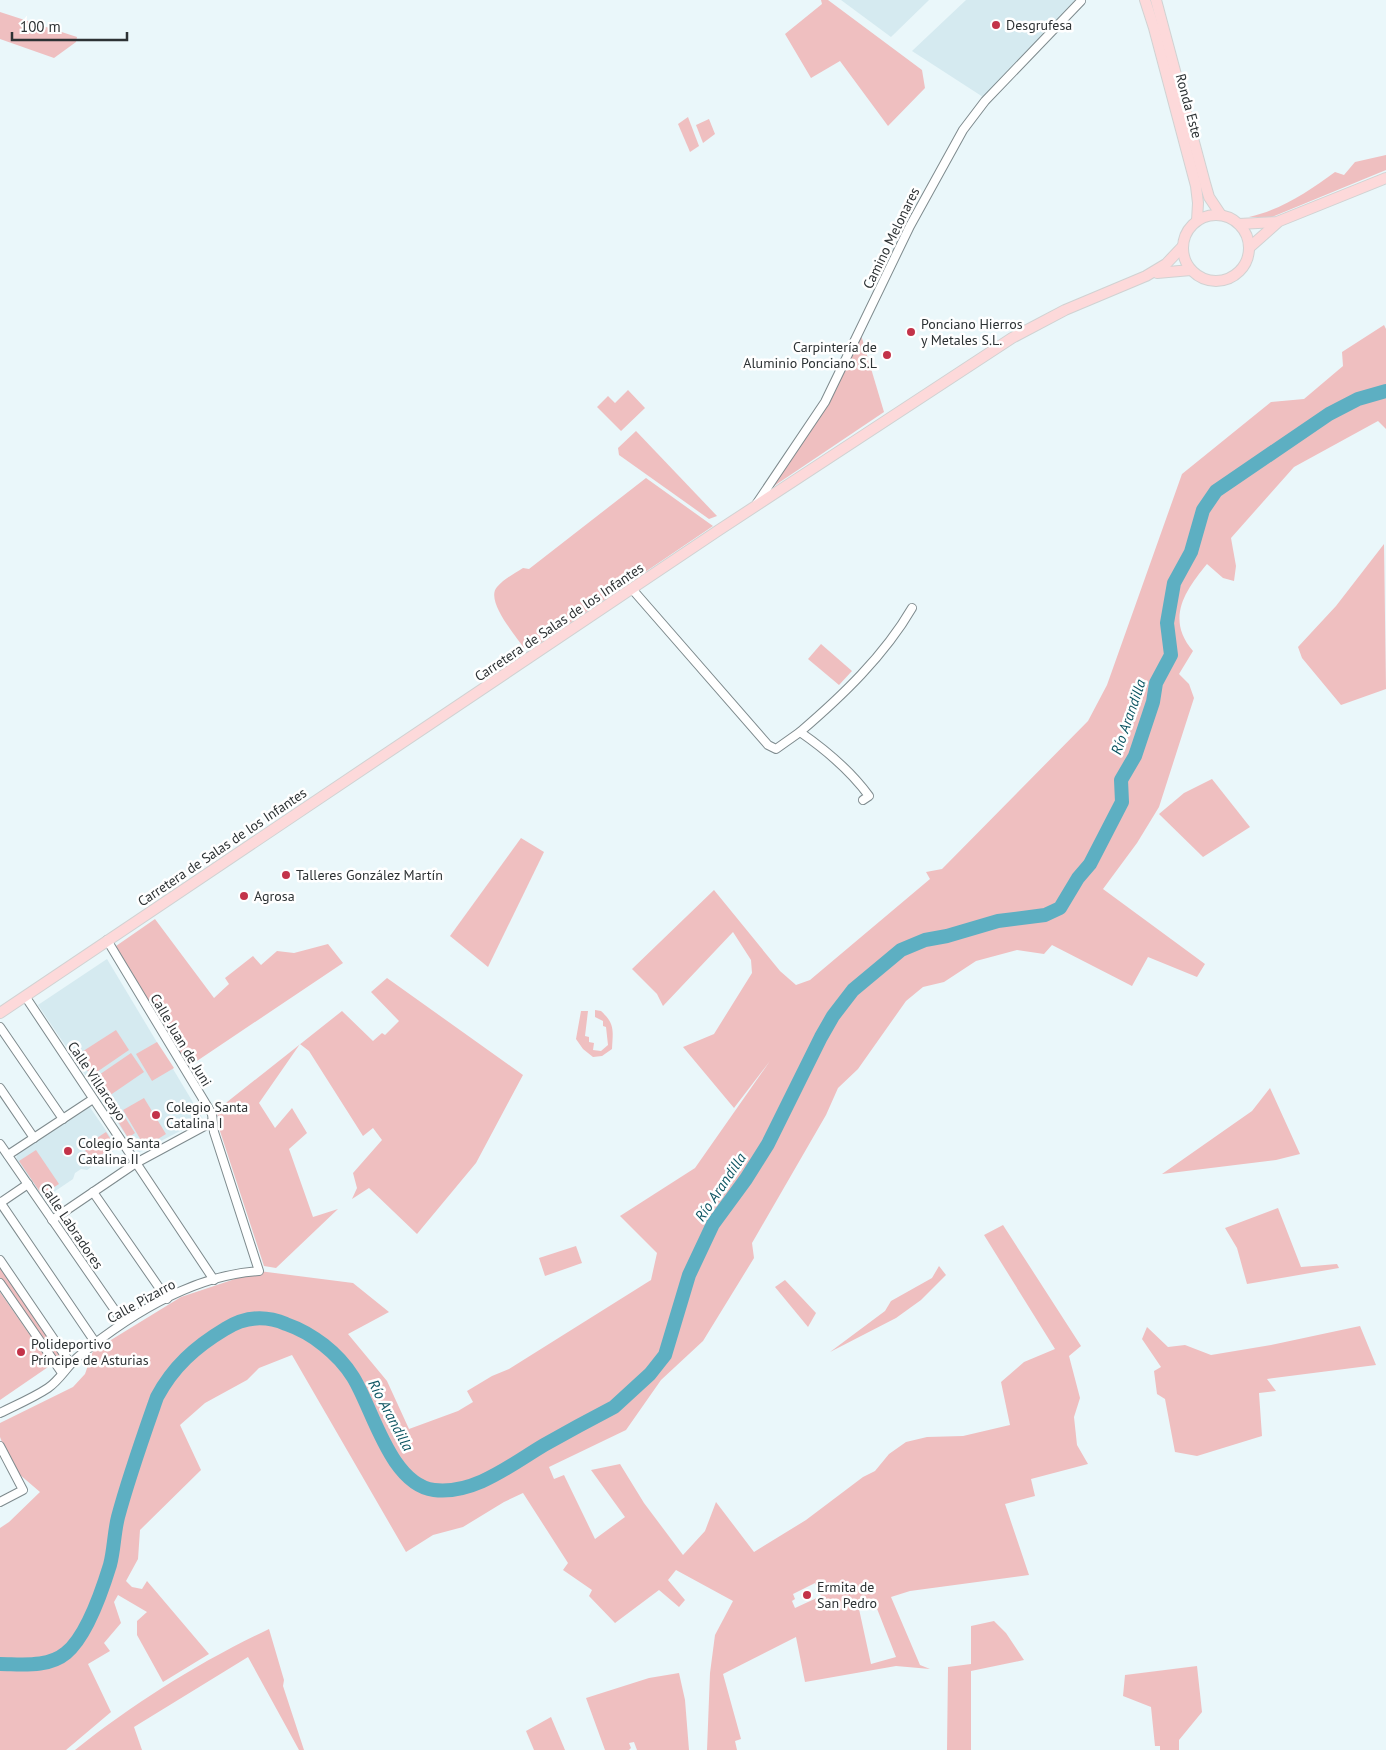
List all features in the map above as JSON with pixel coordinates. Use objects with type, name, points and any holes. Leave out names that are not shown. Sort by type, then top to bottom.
[{"type":"main road","name":"Ronda Este","points":[[1144,0],[1154,28],[1196,186],[1198,203],[1197,221]]},
{"type":"main road","name":"Ronda Este","points":[[1156,0],[1207,190],[1221,215]]},
{"type":"main road","points":[[1240,224],[1249,239],[1250,247],[1246,265],[1240,272],[1224,281],[1206,280],[1191,270],[1184,259],[1183,246],[1190,228],[1197,221],[1208,216],[1221,215],[1240,224],[1277,222],[1386,178]]},
{"type":"main road","points":[[1250,247],[1277,222]]},
{"type":"main road","name":"Carretera de Salas de los Infantes","points":[[0,1013],[1012,338],[1065,310],[1146,276],[1166,264],[1183,246]]},
{"type":"main road","name":"Carretera de Salas de los Infantes","points":[[1146,276],[1170,270],[1191,270]]},
{"type":"street","name":"Camino Melonares","points":[[753,509],[825,402],[910,226],[963,130],[985,101],[1082,0]]},
{"type":"street","points":[[632,590],[768,745],[776,749],[800,732],[830,706],[892,640],[912,608]]},
{"type":"street","points":[[800,732],[824,748],[858,780],[869,796],[863,800]]},
{"type":"street","name":"Calle Juan de Juni","points":[[107,940],[212,1114],[212,1122],[259,1271]]},
{"type":"street","name":"Calle Villarcayo","points":[[25,996],[214,1280]]},
{"type":"street","points":[[0,1027],[63,1119]]},
{"type":"street","points":[[0,1088],[34,1138]]},
{"type":"street","points":[[8,1155],[93,1099]]},
{"type":"street","points":[[52,1220],[136,1163],[212,1122]]},
{"type":"street","name":"Calle Labradores","points":[[0,1144],[123,1322]]},
{"type":"street","points":[[28,1184],[0,1203],[95,1342]]},
{"type":"street","points":[[94,1192],[167,1299]]},
{"type":"street","points":[[0,1260],[70,1363]]},
{"type":"street","name":"Calle Pizarro","points":[[0,1413],[47,1389],[70,1363],[123,1322],[167,1299],[214,1280],[238,1272],[259,1271]]},
{"type":"street","points":[[0,1283],[62,1373]]},
{"type":"street","points":[[0,1446],[23,1490],[0,1502]]},
{"type":"shaded area","points":[[821,0],[828,0],[922,70],[925,88],[888,126],[840,61],[811,78],[785,34],[822,4]]},
{"type":"shaded area","points":[[841,0],[929,0],[891,37]]},
{"type":"shaded area","name":"Desgrufesa","points":[[966,0],[1076,0],[983,97],[912,51]]},
{"type":"shaded area","points":[[0,12],[77,37],[76,42],[54,58],[0,39]]},
{"type":"shaded area","points":[[688,117],[699,146],[690,152],[678,124]]},
{"type":"shaded area","points":[[709,119],[715,134],[703,143],[696,125]]},
{"type":"shaded area","points":[[1386,155],[1386,170],[1272,217],[1249,217],[1283,205],[1305,193],[1335,172],[1344,175],[1355,162]]},
{"type":"shaded area","points":[[1384,325],[1386,329],[1386,429],[1378,421],[1294,467],[1231,538],[1236,566],[1234,581],[1223,578],[1207,564],[1191,585],[1181,606],[1180,617],[1185,639],[1193,651],[1179,674],[1189,684],[1194,698],[1159,807],[1137,843],[1103,889],[1205,964],[1197,977],[1148,957],[1132,986],[1052,945],[1044,954],[1017,950],[976,961],[944,982],[923,987],[906,1001],[858,1069],[838,1088],[826,1115],[752,1243],[754,1258],[703,1341],[661,1380],[626,1430],[549,1467],[554,1479],[564,1475],[595,1539],[625,1517],[591,1470],[620,1464],[644,1503],[683,1555],[705,1531],[716,1502],[754,1552],[806,1520],[863,1477],[875,1471],[889,1454],[906,1442],[927,1437],[963,1436],[1010,1425],[1001,1382],[1024,1362],[1055,1349],[984,1235],[1003,1225],[1081,1346],[1069,1356],[1080,1398],[1074,1417],[1077,1445],[1088,1464],[1031,1479],[1035,1496],[1005,1504],[1029,1575],[910,1591],[891,1597],[920,1665],[930,1669],[896,1666],[805,1682],[796,1637],[723,1674],[741,1739],[735,1741],[737,1750],[707,1750],[710,1673],[715,1635],[733,1601],[676,1570],[668,1580],[685,1600],[679,1607],[659,1590],[615,1623],[589,1596],[592,1590],[563,1570],[568,1563],[523,1493],[504,1502],[463,1527],[433,1535],[406,1552],[292,1355],[259,1368],[247,1380],[205,1403],[180,1425],[201,1470],[140,1530],[138,1559],[126,1581],[132,1587],[142,1589],[147,1581],[209,1654],[163,1682],[137,1635],[137,1621],[147,1612],[118,1595],[114,1602],[121,1623],[104,1643],[110,1651],[88,1664],[111,1712],[66,1750],[0,1750],[0,1528],[9,1522],[40,1492],[12,1468],[0,1437],[0,1423],[73,1387],[85,1374],[93,1351],[181,1297],[259,1271],[353,1283],[389,1312],[348,1334],[387,1381],[409,1429],[458,1411],[473,1402],[467,1391],[492,1376],[509,1369],[651,1280],[657,1253],[620,1216],[695,1168],[770,1061],[734,1108],[683,1047],[714,1034],[752,973],[751,960],[733,932],[663,1006],[657,994],[632,969],[714,890],[780,971],[796,985],[810,980],[930,879],[926,872],[942,869],[1088,721],[1107,685],[1182,474],[1271,402],[1304,399],[1343,366],[1342,352]],"holes":[[[815,1583],[821,1596],[795,1608],[792,1601],[795,1599],[793,1594]],[[874,1601],[896,1657],[871,1664],[859,1609]]]},
{"type":"shaded area","points":[[861,335],[884,412],[774,486],[774,483]]},
{"type":"shaded area","points":[[628,390],[645,408],[621,431],[597,407],[608,396],[615,403]]},
{"type":"shaded area","points":[[636,431],[717,516],[709,519],[619,455],[618,448]]},
{"type":"shaded area","points":[[646,478],[713,526],[533,648],[524,648],[498,609],[494,593],[497,587],[523,568],[529,569]]},
{"type":"shaded area","points":[[1384,544],[1386,689],[1341,705],[1302,658],[1298,647],[1336,606]]},
{"type":"shaded area","points":[[821,644],[852,671],[839,685],[808,659]]},
{"type":"shaded area","points":[[1212,779],[1250,827],[1203,857],[1159,814],[1184,793]]},
{"type":"shaded area","points":[[521,838],[544,852],[488,967],[450,936]]},
{"type":"shaded area","points":[[155,919],[214,998],[229,984],[225,978],[253,956],[261,965],[277,951],[294,953],[328,944],[343,963],[188,1067],[116,946]]},
{"type":"shaded area","points":[[107,959],[203,1119],[138,1153],[38,1005]]},
{"type":"shaded area","points":[[387,978],[523,1075],[476,1163],[417,1234],[369,1188],[352,1199],[357,1188],[353,1173],[382,1140],[373,1128],[363,1136],[309,1051],[300,1044],[342,1011],[373,1041],[382,1033],[385,1035],[399,1021],[371,992]]},
{"type":"shaded area","points":[[595,1010],[601,1011],[609,1020],[613,1037],[612,1049],[602,1056],[593,1057],[583,1049],[576,1039],[581,1011],[588,1011],[585,1036],[589,1037],[589,1042],[594,1043],[593,1050],[601,1051],[608,1045],[606,1027],[603,1026],[603,1021],[595,1017]]},
{"type":"shaded area","points":[[116,1030],[129,1050],[91,1076],[77,1055]]},
{"type":"shaded area","points":[[157,1042],[174,1068],[152,1081],[136,1054]]},
{"type":"shaded area","points":[[300,1045],[259,1103],[275,1128],[292,1108],[307,1133],[289,1149],[313,1217],[338,1209],[276,1268],[264,1266],[219,1128],[217,1110]]},
{"type":"shaded area","points":[[131,1053],[144,1072],[106,1098],[93,1079]]},
{"type":"shaded area","points":[[1270,1088],[1300,1154],[1276,1160],[1162,1174],[1252,1111]]},
{"type":"shaded area","points":[[144,1098],[166,1134],[145,1147],[123,1110]]},
{"type":"shaded area","name":"Colegio Santa Catalina II","points":[[89,1106],[118,1148],[87,1170],[81,1169],[75,1173],[73,1179],[42,1200],[16,1161],[17,1154]]},
{"type":"shaded area","points":[[121,1111],[135,1133],[128,1138],[114,1115]]},
{"type":"shaded area","points":[[106,1132],[115,1146],[92,1161],[83,1147]]},
{"type":"shaded area","points":[[36,1150],[59,1184],[42,1195],[19,1161]]},
{"type":"shaded area","points":[[1278,1208],[1301,1267],[1337,1264],[1339,1268],[1247,1284],[1237,1248],[1225,1228]]},
{"type":"shaded area","points":[[576,1246],[582,1263],[545,1276],[539,1258]]},
{"type":"shaded area","points":[[0,1266],[60,1354],[58,1359],[54,1358],[0,1278]]},
{"type":"shaded area","points":[[939,1266],[946,1275],[921,1300],[896,1318],[830,1352],[885,1311],[891,1301],[932,1278]]},
{"type":"shaded area","points":[[785,1280],[816,1313],[808,1327],[775,1287]]},
{"type":"shaded area","name":"Polideportivo Príncipe de Asturias","points":[[0,1292],[51,1365],[0,1400]]},
{"type":"shaded area","points":[[1360,1326],[1376,1365],[1267,1379],[1276,1391],[1259,1393],[1262,1436],[1197,1456],[1175,1452],[1165,1399],[1157,1394],[1154,1371],[1161,1367],[1142,1339],[1147,1327],[1168,1347],[1185,1345],[1211,1355],[1271,1345]]},
{"type":"shaded area","points":[[994,1621],[1006,1633],[1024,1660],[971,1671],[971,1750],[947,1750],[948,1667],[971,1664],[971,1626]]},
{"type":"shaded area","points":[[269,1629],[284,1680],[283,1686],[304,1750],[299,1750],[248,1657],[134,1727],[142,1750],[75,1750],[121,1715],[193,1669]]},
{"type":"shaded area","points":[[1197,1666],[1202,1712],[1179,1740],[1179,1750],[1160,1750],[1160,1746],[1155,1746],[1151,1707],[1123,1696],[1125,1675]]},
{"type":"shaded area","points":[[679,1673],[685,1700],[689,1750],[637,1750],[634,1742],[629,1743],[631,1748],[629,1750],[605,1750],[586,1698],[649,1678]]},
{"type":"shaded area","points":[[551,1717],[565,1750],[534,1750],[526,1731]]},
{"type":"waterway","name":"Río Arandilla","points":[[0,1664],[34,1664],[51,1661],[66,1653],[81,1636],[107,1576],[122,1502],[157,1397],[170,1376],[186,1358],[204,1343],[232,1325],[247,1320],[270,1319],[296,1328],[324,1345],[340,1360],[353,1377],[394,1460],[419,1485],[434,1490],[464,1488],[506,1469],[544,1445],[614,1407],[650,1374],[665,1355],[689,1275],[713,1224],[746,1179],[768,1144],[821,1037],[833,1016],[853,990],[901,950],[925,940],[947,936],[998,921],[1045,915],[1060,908],[1078,878],[1090,864],[1122,802],[1121,780],[1135,756],[1153,702],[1156,683],[1171,655],[1167,623],[1174,583],[1191,552],[1203,510],[1216,491],[1329,414],[1358,399],[1386,391]]},
{"type":"place","name":"Desgrufesa","points":[[996,25]]},
{"type":"place","name":"Ponciano Hierros y Metales S.L.","points":[[911,332]]},
{"type":"place","name":"Carpintería de Aluminio Ponciano S.L","points":[[887,355]]},
{"type":"place","name":"Talleres González Martín","points":[[286,875]]},
{"type":"place","name":"Agrosa","points":[[244,896]]},
{"type":"place","name":"Colegio Santa Catalina I","points":[[156,1115]]},
{"type":"place","name":"Colegio Santa Catalina II","points":[[68,1151]]},
{"type":"place","name":"Polideportivo Príncipe de Asturias","points":[[21,1352]]},
{"type":"place","name":"Ermita de San Pedro","points":[[807,1595]]}]
